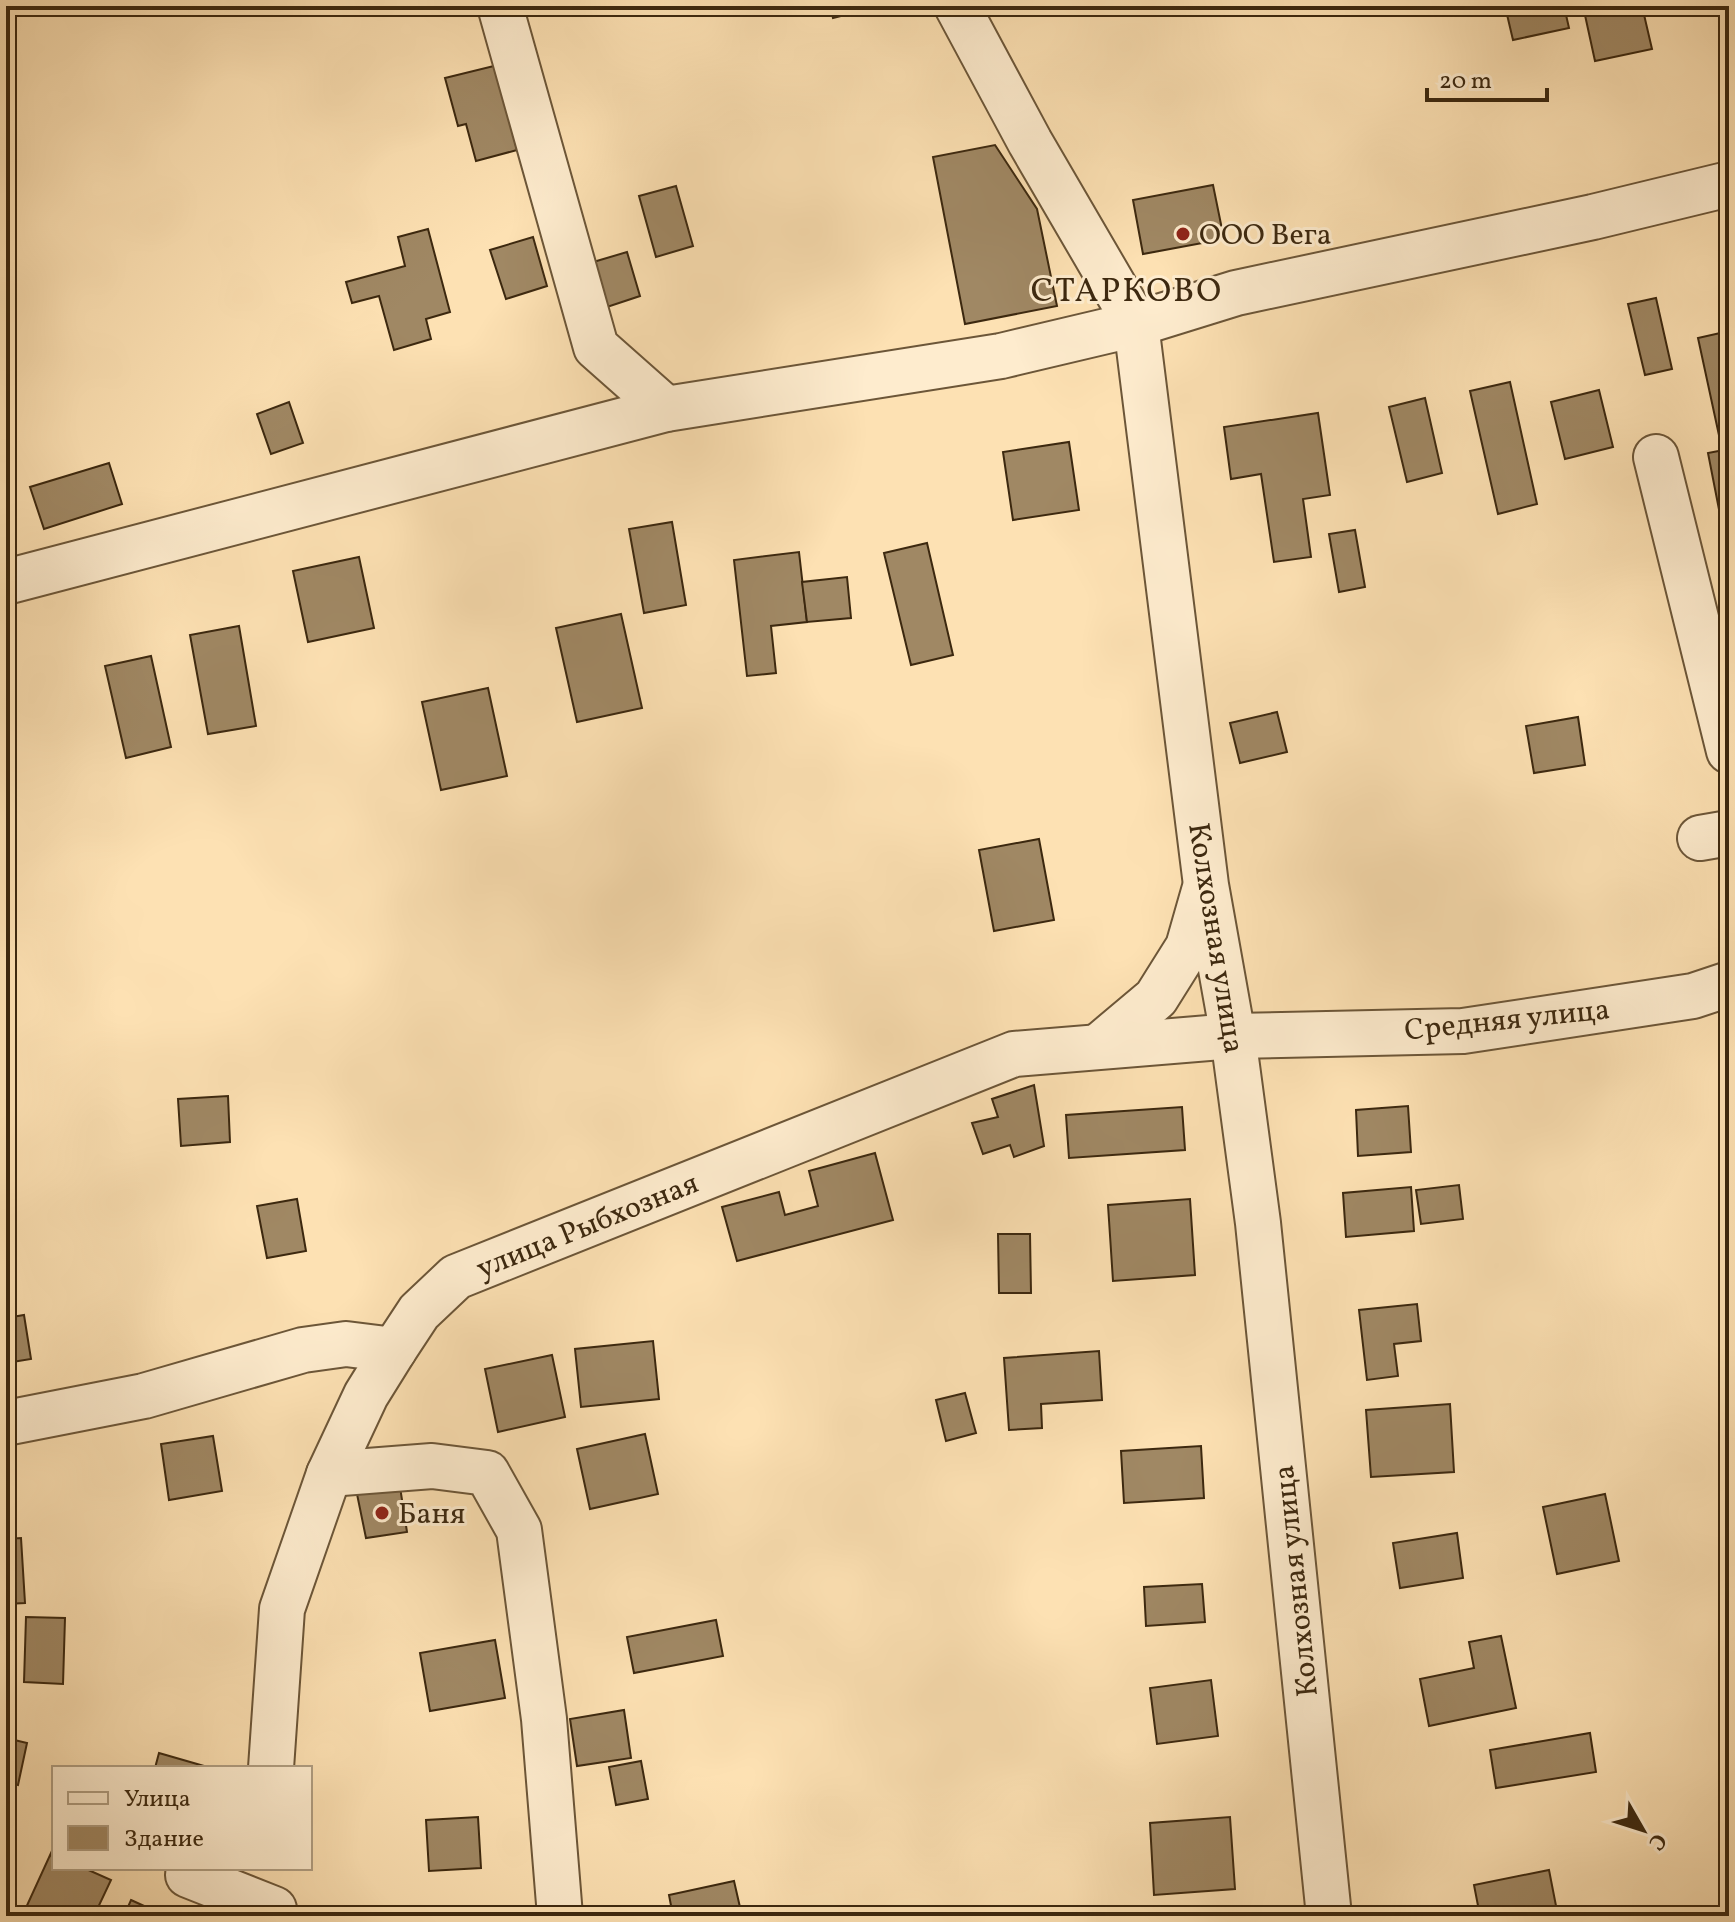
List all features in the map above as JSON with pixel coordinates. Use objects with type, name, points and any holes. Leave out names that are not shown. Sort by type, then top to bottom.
[{"type":"street","points":[[500,6],[596,347],[666,409]]},
{"type":"street","name":"Колхозная улица","points":[[957,6],[1030,142],[1136,324],[1206,885],[1233,1036],[1258,1223],[1329,1916]]},
{"type":"street","points":[[6,582],[666,409],[1001,356],[1136,324],[1236,293],[1593,217],[1729,184]]},
{"type":"street","points":[[1656,457],[1729,751]]},
{"type":"street","points":[[1099,1046],[1156,998],[1188,947],[1206,885]]},
{"type":"street","name":"Средняя улица","points":[[1233,1036],[1463,1031],[1693,996],[1729,984]]},
{"type":"street","name":"улица Рыбхозная","points":[[271,1766],[282,1609],[329,1474],[366,1395],[394,1350],[419,1312],[456,1277],[1014,1054],[1233,1036]]},
{"type":"street","points":[[6,1423],[144,1396],[303,1350],[346,1344],[394,1350]]},
{"type":"street","points":[[329,1474],[432,1466],[487,1473],[519,1530],[544,1719],[560,1916]]},
{"type":"street","points":[[188,1875],[274,1898]]},
{"type":"building","points":[[830,6],[871,6],[872,8],[833,18]]},
{"type":"building","points":[[1505,6],[1564,6],[1569,28],[1513,40]]},
{"type":"building","points":[[1583,6],[1642,6],[1652,49],[1595,61]]},
{"type":"building","points":[[506,63],[509,117],[517,150],[476,161],[466,124],[458,126],[445,78]]},
{"type":"building","points":[[995,145],[1037,209],[1057,306],[965,324],[933,157]]},
{"type":"building","points":[[1213,185],[1224,239],[1143,254],[1133,200]]},
{"type":"building","points":[[676,186],[693,246],[656,257],[639,196]]},
{"type":"building","points":[[428,229],[450,312],[426,319],[431,339],[394,350],[379,296],[352,303],[346,282],[405,266],[398,237]]},
{"type":"building","points":[[533,237],[547,286],[506,299],[490,250]]},
{"type":"building","points":[[627,252],[640,296],[604,308],[590,263]]},
{"type":"building","points":[[1656,298],[1672,369],[1645,375],[1628,304]]},
{"type":"building","points":[[1729,331],[1729,437],[1720,440],[1698,338]]},
{"type":"building","points":[[1510,382],[1537,504],[1498,514],[1470,391]]},
{"type":"building","points":[[1599,390],[1613,447],[1565,459],[1551,402]]},
{"type":"building","points":[[1425,398],[1442,473],[1407,482],[1389,407]]},
{"type":"building","points":[[289,402],[303,443],[271,454],[257,414]]},
{"type":"building","points":[[1318,413],[1330,495],[1303,499],[1311,557],[1274,562],[1261,474],[1231,479],[1224,427]]},
{"type":"building","points":[[1069,442],[1079,510],[1013,520],[1003,452]]},
{"type":"building","points":[[1729,449],[1729,529],[1723,530],[1708,453]]},
{"type":"building","points":[[109,463],[122,504],[44,529],[30,487]]},
{"type":"building","points":[[672,522],[686,605],[644,613],[629,529]]},
{"type":"building","points":[[1355,530],[1365,587],[1339,592],[1329,534]]},
{"type":"building","points":[[927,543],[953,655],[911,665],[884,553]]},
{"type":"building","points":[[799,552],[807,622],[771,626],[776,673],[747,676],[734,560]]},
{"type":"building","points":[[359,557],[374,628],[308,642],[293,571]]},
{"type":"building","points":[[847,577],[851,618],[807,622],[802,582]]},
{"type":"building","points":[[621,614],[642,708],[577,722],[556,628]]},
{"type":"building","points":[[239,626],[256,726],[208,734],[190,635]]},
{"type":"building","points":[[151,656],[171,747],[126,758],[105,666]]},
{"type":"building","points":[[488,688],[507,776],[441,790],[422,702]]},
{"type":"building","points":[[1277,712],[1287,752],[1240,763],[1230,723]]},
{"type":"building","points":[[1578,717],[1585,765],[1534,773],[1526,726]]},
{"type":"building","points":[[1039,839],[1054,920],[994,931],[979,850]]},
{"type":"building","points":[[1034,1085],[1044,1146],[1014,1157],[1010,1145],[983,1154],[972,1123],[998,1117],[992,1099]]},
{"type":"building","points":[[228,1096],[230,1142],[181,1146],[178,1099]]},
{"type":"building","points":[[1408,1106],[1411,1152],[1358,1156],[1356,1110]]},
{"type":"building","points":[[1182,1107],[1185,1150],[1069,1158],[1066,1115]]},
{"type":"building","points":[[875,1153],[893,1220],[737,1261],[722,1207],[779,1192],[785,1215],[818,1206],[809,1171]]},
{"type":"building","points":[[1459,1185],[1463,1219],[1421,1224],[1416,1190]]},
{"type":"building","points":[[1411,1187],[1414,1231],[1346,1237],[1343,1193]]},
{"type":"building","points":[[297,1199],[306,1251],[267,1258],[257,1206]]},
{"type":"building","points":[[1190,1199],[1195,1275],[1113,1281],[1108,1205]]},
{"type":"building","points":[[998,1234],[1030,1234],[1031,1293],[999,1293]]},
{"type":"building","points":[[1417,1304],[1421,1341],[1394,1344],[1398,1376],[1367,1380],[1359,1310]]},
{"type":"building","points":[[24,1315],[31,1359],[6,1363],[6,1318]]},
{"type":"building","points":[[653,1341],[659,1399],[581,1407],[575,1349]]},
{"type":"building","points":[[1099,1351],[1102,1400],[1041,1404],[1042,1428],[1009,1430],[1004,1358]]},
{"type":"building","points":[[552,1355],[565,1417],[498,1432],[485,1369]]},
{"type":"building","points":[[965,1393],[976,1433],[946,1441],[936,1400]]},
{"type":"building","points":[[1450,1404],[1454,1472],[1371,1477],[1366,1410]]},
{"type":"building","points":[[645,1434],[658,1494],[590,1509],[577,1449]]},
{"type":"building","points":[[213,1436],[222,1491],[169,1500],[161,1444]]},
{"type":"building","points":[[1201,1446],[1204,1498],[1124,1503],[1121,1451]]},
{"type":"building","name":"Баня","points":[[400,1487],[407,1532],[366,1538],[357,1494]]},
{"type":"building","points":[[1605,1494],[1619,1561],[1557,1574],[1543,1507]]},
{"type":"building","points":[[1457,1533],[1463,1578],[1400,1588],[1393,1543]]},
{"type":"building","points":[[21,1538],[25,1603],[6,1604],[6,1539]]},
{"type":"building","points":[[1202,1584],[1205,1622],[1146,1626],[1144,1587]]},
{"type":"building","points":[[26,1617],[65,1618],[63,1684],[24,1682]]},
{"type":"building","points":[[716,1620],[723,1656],[634,1673],[627,1637]]},
{"type":"building","points":[[1501,1636],[1516,1708],[1429,1726],[1420,1679],[1474,1668],[1469,1642]]},
{"type":"building","points":[[495,1640],[505,1698],[430,1711],[420,1653]]},
{"type":"building","points":[[1211,1680],[1218,1736],[1157,1744],[1150,1688]]},
{"type":"building","points":[[624,1710],[631,1758],[577,1766],[570,1719]]},
{"type":"building","points":[[1590,1733],[1596,1772],[1496,1788],[1490,1750]]},
{"type":"building","points":[[6,1738],[27,1743],[18,1785],[6,1782]]},
{"type":"building","points":[[159,1753],[204,1766],[156,1766]]},
{"type":"building","points":[[641,1761],[648,1799],[616,1805],[609,1767]]},
{"type":"building","points":[[478,1817],[481,1868],[429,1871],[426,1820]]},
{"type":"building","points":[[1230,1817],[1235,1889],[1154,1895],[1150,1823]]},
{"type":"building","points":[[51,1853],[52,1870],[88,1870],[111,1880],[94,1916],[33,1916],[24,1912]]},
{"type":"building","points":[[1549,1870],[1558,1916],[1480,1916],[1474,1885]]},
{"type":"building","points":[[734,1881],[742,1916],[673,1916],[669,1895]]},
{"type":"building","points":[[131,1900],[166,1916],[124,1916]]},
{"type":"place","name":"ООО Вега","points":[[1183,234]]},
{"type":"place","name":"Баня","points":[[382,1513]]},
{"type":"district","name":"СТАРКОВО","points":[[1127,289]]}]
